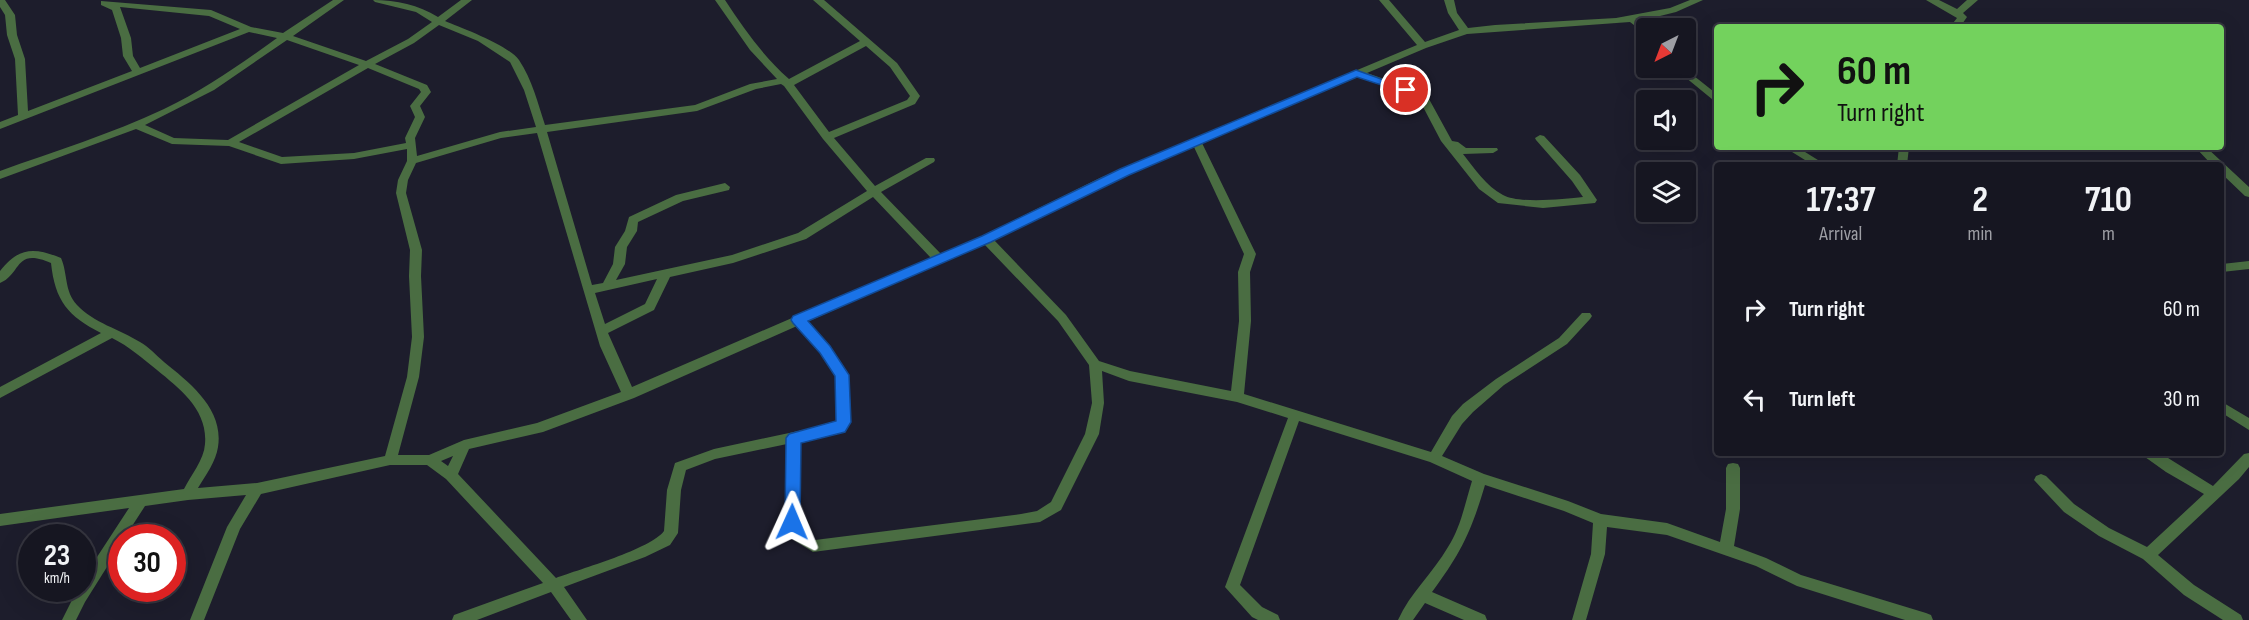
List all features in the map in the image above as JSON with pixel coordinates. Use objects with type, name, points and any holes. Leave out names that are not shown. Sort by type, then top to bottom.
[{"type":"street","points":[[0,0],[10,15],[12,35],[20,59],[23,117]]},
{"type":"street","points":[[187,9],[194,0]]},
{"type":"street","points":[[0,175],[137,125],[190,100],[238,72],[339,0]]},
{"type":"street","points":[[378,0],[419,10],[439,22],[481,39],[514,60],[529,90],[542,130],[606,346],[629,394]]},
{"type":"street","points":[[230,143],[366,64],[411,41],[467,0]]},
{"type":"street","points":[[720,0],[768,66],[788,84],[827,137],[874,192],[938,258]]},
{"type":"street","points":[[818,0],[894,65],[915,96],[915,99],[827,137]]},
{"type":"street","points":[[1383,0],[1423,46]]},
{"type":"street","points":[[1449,0],[1465,32]]},
{"type":"street","points":[[0,520],[188,494],[257,489],[390,460],[430,460],[464,445],[538,428],[629,394],[986,239],[1106,180],[1423,46],[1465,32],[1632,19],[1665,13],[1698,0]]},
{"type":"street","points":[[1931,0],[1962,17],[1957,24]]},
{"type":"street","points":[[1957,13],[1973,0]]},
{"type":"street","points":[[103,1],[116,8],[126,38],[128,56],[137,71]]},
{"type":"street","points":[[103,1],[211,12],[248,29],[287,37],[366,64],[423,87],[426,92],[415,106],[420,117],[410,138],[412,161],[403,180],[401,193],[416,250],[418,337],[413,377],[390,460]]},
{"type":"street","points":[[1632,19],[1636,22]]},
{"type":"street","points":[[0,126],[248,29]]},
{"type":"street","points":[[788,84],[865,42]]},
{"type":"street","points":[[1356,73],[1418,95],[1425,101],[1445,139],[1483,186],[1502,200],[1543,204],[1591,200],[1576,178],[1540,138]]},
{"type":"street","points":[[1691,78],[1714,98]]},
{"type":"street","points":[[412,161],[500,135],[697,108],[754,86],[782,81],[788,84]]},
{"type":"street","points":[[137,125],[172,141],[230,143],[281,161],[354,156],[412,145]]},
{"type":"street","points":[[1445,139],[1464,151],[1492,150]]},
{"type":"street","points":[[1196,141],[1250,254],[1244,272],[1246,281],[1245,321],[1237,397]]},
{"type":"street","points":[[1794,150],[1816,162]]},
{"type":"street","points":[[2203,150],[2215,162]]},
{"type":"street","points":[[588,290],[664,279],[685,269],[733,259],[802,236],[930,160]]},
{"type":"street","points":[[2224,170],[2249,193]]},
{"type":"street","points":[[607,286],[619,264],[621,247],[632,231],[633,220],[680,198],[725,187]]},
{"type":"street","points":[[794,438],[792,522],[800,536],[813,546],[1022,520],[1040,516],[1056,506],[1092,434],[1098,403],[1095,364],[1062,318],[986,239]]},
{"type":"street","points":[[0,279],[12,263],[21,256],[32,253],[57,261],[61,294],[78,314],[110,334],[135,345],[190,390],[210,419],[213,445],[188,494]]},
{"type":"street","points":[[2224,268],[2249,265]]},
{"type":"street","points":[[602,331],[651,308],[664,279]]},
{"type":"street","points":[[1434,458],[1456,420],[1468,408],[1500,382],[1563,341],[1586,316]]},
{"type":"street","points":[[459,620],[665,541],[671,533],[674,490],[680,467],[714,454],[770,440],[794,438],[840,428],[843,422],[842,375],[825,350],[798,320]]},
{"type":"street","points":[[0,393],[110,334]]},
{"type":"street","points":[[1095,364],[1130,376],[1237,397],[1434,458],[1480,478],[1600,520],[1667,529],[1761,562],[1797,580],[1926,620]]},
{"type":"street","points":[[2224,408],[2249,425]]},
{"type":"street","points":[[1273,620],[1257,612],[1232,587],[1247,540],[1272,482],[1295,415]]},
{"type":"street","points":[[451,475],[464,445]]},
{"type":"street","points":[[2154,456],[2170,468],[2214,493]]},
{"type":"street","points":[[2148,555],[2249,458]]},
{"type":"street","points":[[430,460],[451,475],[554,585],[580,620]]},
{"type":"street","points":[[1726,549],[1733,509],[1733,468]]},
{"type":"street","points":[[1405,620],[1452,552],[1464,530],[1480,478]]},
{"type":"street","points":[[2041,480],[2069,508],[2104,532],[2148,555],[2189,590],[2236,620]]},
{"type":"street","points":[[196,620],[234,526],[257,489]]},
{"type":"street","points":[[69,620],[80,597],[141,500]]},
{"type":"street","points":[[1579,620],[1598,554],[1600,520]]},
{"type":"street","points":[[1421,594],[1480,620]]},
{"type":"route","points":[[792,522],[794,438],[840,428],[843,422],[842,375],[825,350],[798,320],[986,239],[1124,172],[1356,73],[1406,90]]}]
